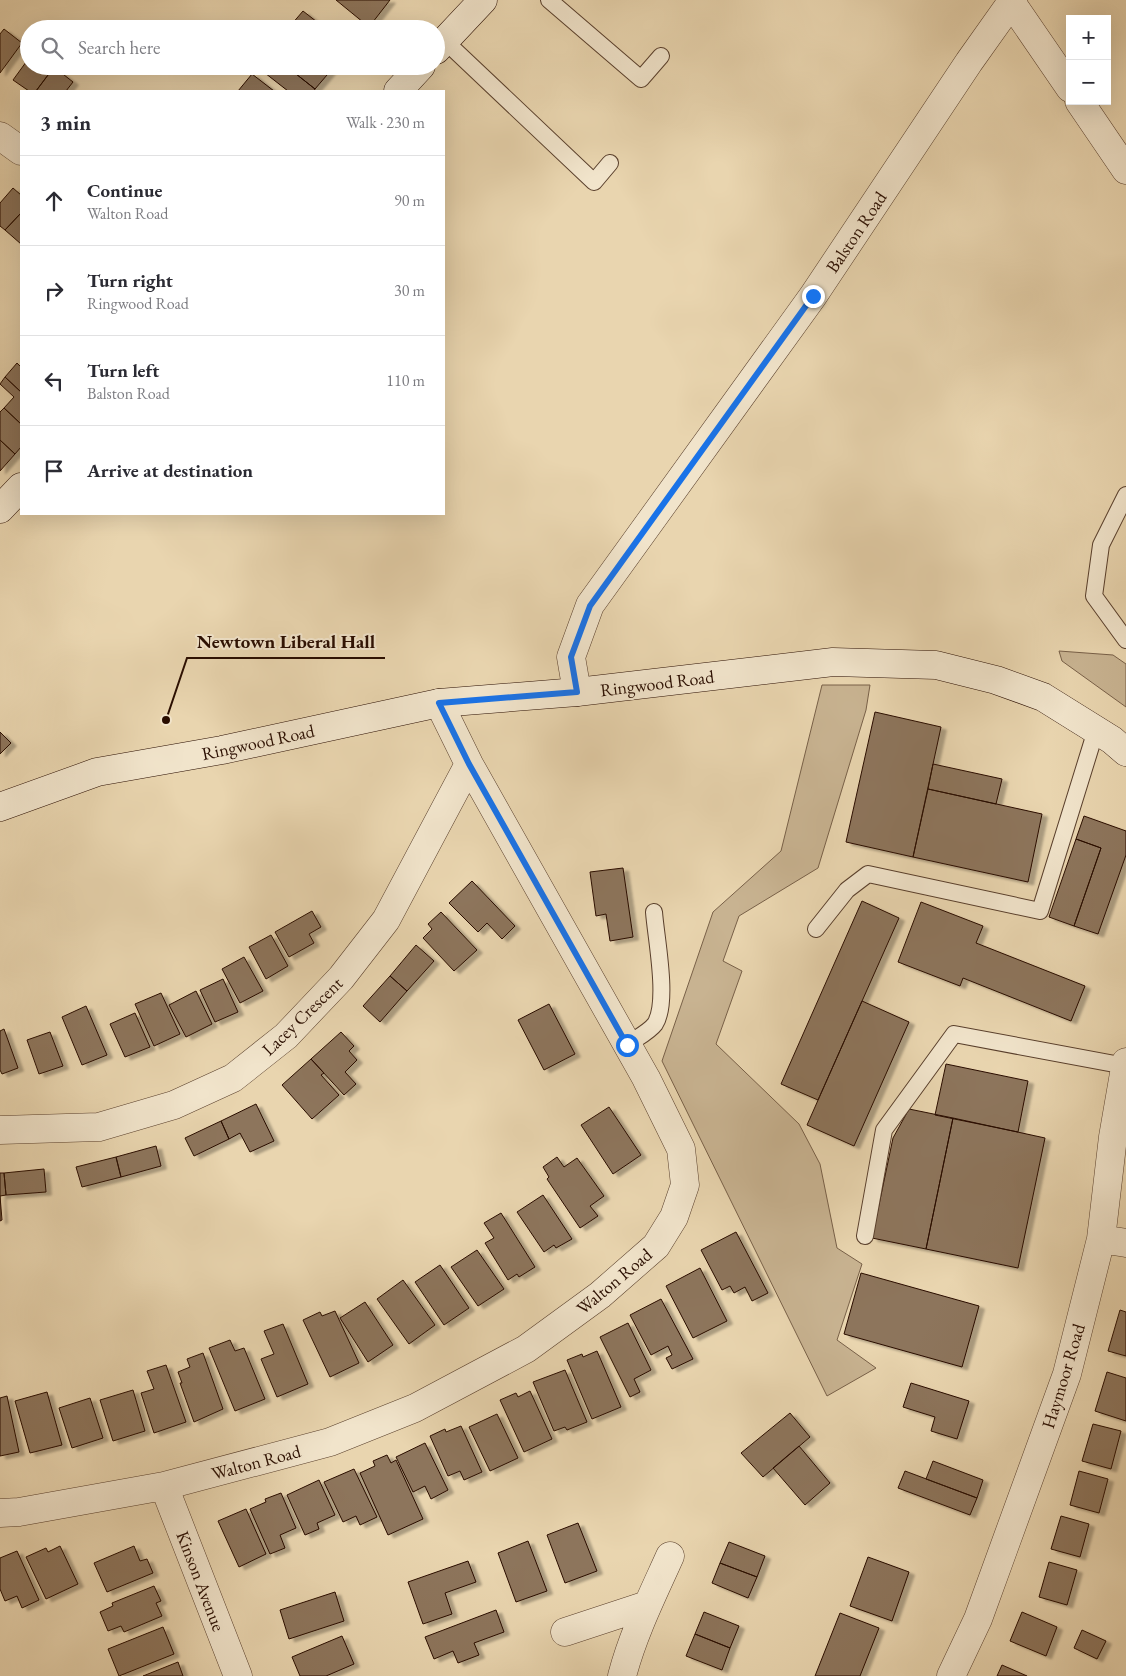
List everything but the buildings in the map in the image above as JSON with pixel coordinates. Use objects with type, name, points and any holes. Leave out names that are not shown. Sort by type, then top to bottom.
[{"type":"street","points":[[445,41],[483,0]]},
{"type":"street","points":[[1012,1],[1066,82]]},
{"type":"street","name":"Balston Road","points":[[577,692],[571,657],[590,606],[813,296],[969,62],[1012,1]]},
{"type":"street","points":[[399,90],[413,75]]},
{"type":"street","points":[[1082,105],[1126,170]]},
{"type":"street","points":[[0,136],[20,150]]},
{"type":"street","points":[[0,509],[20,488]]},
{"type":"street","name":"Ringwood Road","points":[[0,807],[97,772],[222,750],[439,703],[577,692],[833,662],[936,665],[996,680],[1043,697],[1112,740],[1126,752]]},
{"type":"street","name":"Walton Road","points":[[0,1513],[19,1512],[164,1486],[330,1442],[415,1408],[526,1349],[600,1295],[656,1246],[674,1217],[685,1185],[681,1149],[646,1078],[469,764],[439,703]]},
{"type":"street","name":"Lacey Crescent","points":[[0,1130],[99,1127],[174,1104],[233,1078],[286,1036],[341,978],[386,920],[469,764]]},
{"type":"street","name":"Haymoor Road","points":[[951,1676],[978,1619],[1113,1241],[1126,1062]]},
{"type":"street","name":"Kinson Avenue","points":[[164,1486],[238,1676]]},
{"type":"street","points":[[622,1676],[628,1652],[670,1556]]},
{"type":"street","points":[[565,1632],[647,1605]]},
{"type":"lane","points":[[549,0],[641,79],[661,56]]},
{"type":"lane","points":[[445,50],[594,182],[610,163]]},
{"type":"lane","points":[[1126,495],[1101,544],[1094,596],[1126,640]]},
{"type":"lane","points":[[816,929],[847,890],[868,874],[1040,911],[1096,730]]},
{"type":"lane","points":[[627,1045],[654,1025],[660,1013],[662,987],[654,912]]},
{"type":"lane","points":[[865,1236],[884,1130],[954,1034],[1125,1066]]},
{"type":"shaded area","points":[[1059,651],[1113,655],[1126,664],[1126,707],[1062,661]]},
{"type":"shaded area","points":[[822,685],[870,685],[866,710],[818,868],[739,916],[723,961],[742,971],[716,1044],[799,1124],[820,1164],[837,1248],[862,1264],[837,1340],[876,1368],[827,1396],[662,1061],[713,912],[781,851]]},
{"type":"place","name":"Newtown Liberal Hall","points":[[166,720]]},
{"type":"route","points":[[627,1045],[469,764],[439,703],[577,692],[571,657],[590,606],[813,296]]}]
